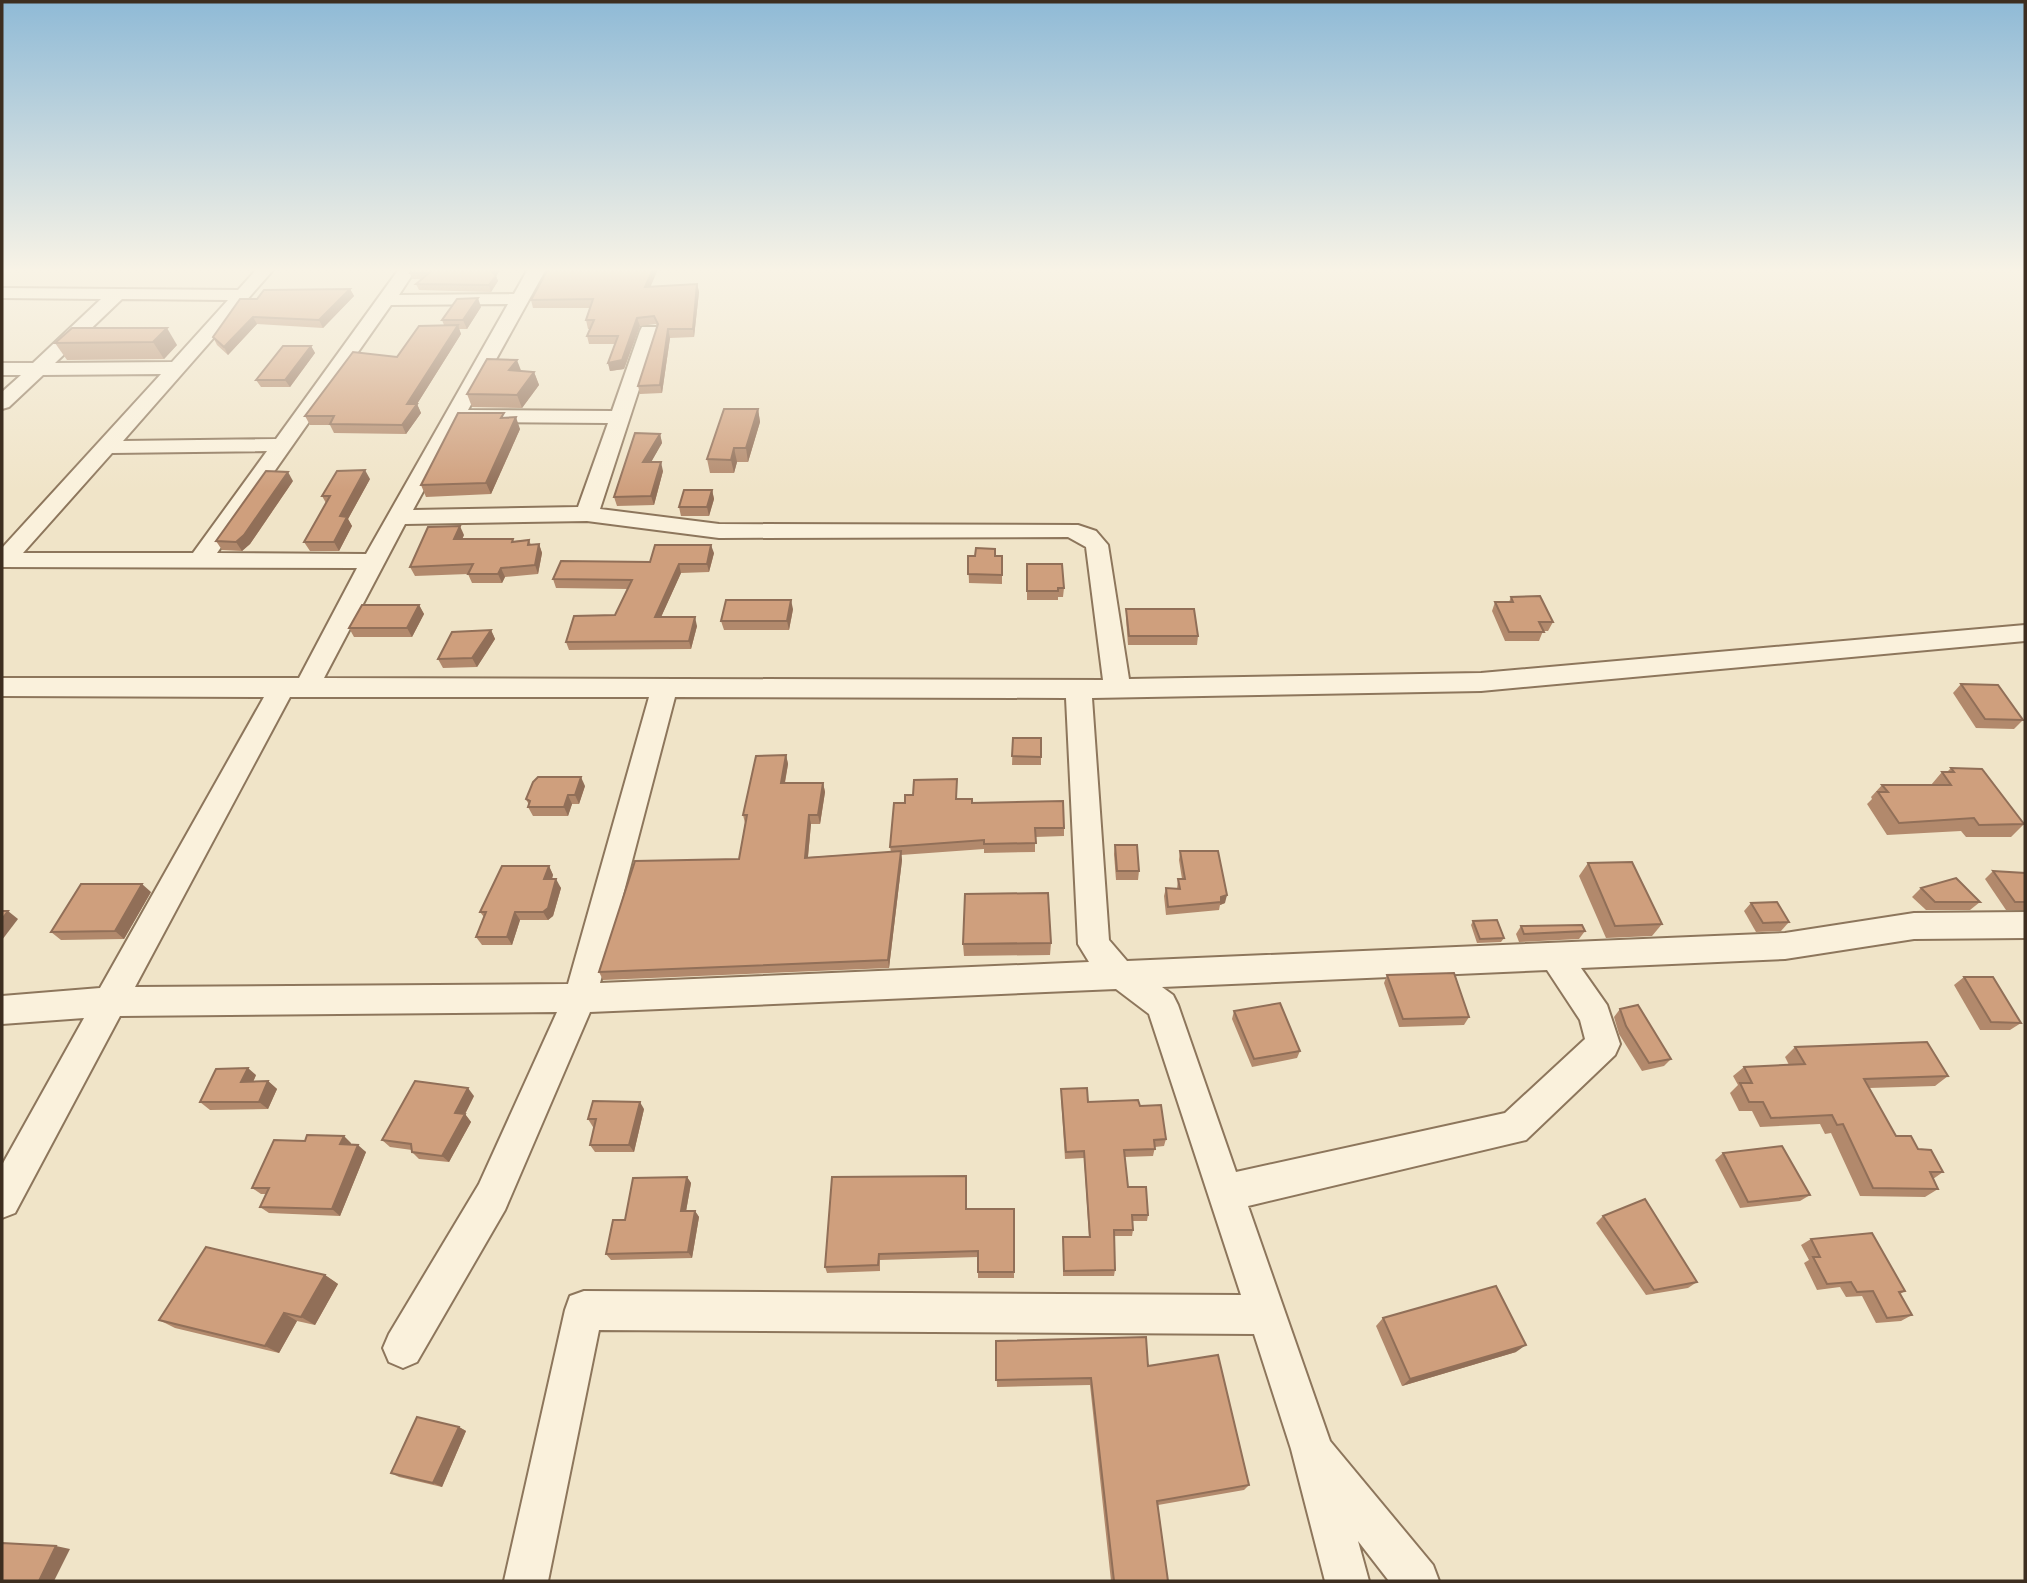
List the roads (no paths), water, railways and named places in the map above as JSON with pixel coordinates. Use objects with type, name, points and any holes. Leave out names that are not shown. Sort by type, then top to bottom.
[{"type":"street","points":[[2,403],[67,343]]},
{"type":"street","points":[[3,560],[200,343]]},
{"type":"street","points":[[200,560],[355,343]]},
{"type":"street","points":[[2,1200],[108,1002],[373,561],[496,343]]},
{"type":"street","points":[[587,514],[617,417],[645,343]]},
{"type":"street","points":[[2,369],[177,368]]},
{"type":"street","points":[[455,416],[617,417]]},
{"type":"street","points":[[105,447],[282,445]]},
{"type":"street","points":[[398,517],[587,514],[719,531],[1070,530],[1088,536],[1097,545],[1117,688]]},
{"type":"street","points":[[3,560],[373,561]]},
{"type":"street","points":[[2,687],[1117,688],[1481,682],[2025,633]]},
{"type":"street","points":[[403,1348],[492,1197],[580,998],[665,688]]},
{"type":"street","points":[[1078,688],[1094,944],[1111,967],[1163,1005],[1312,1449],[1347,1581]]},
{"type":"street","points":[[2,1010],[108,1002],[580,998],[1785,946],[1914,926],[2025,925]]},
{"type":"street","points":[[1224,1193],[1514,1128],[1603,1044],[1595,1015],[1556,956]]},
{"type":"street","points":[[526,1581],[584,1310],[1265,1315]]},
{"type":"street","points":[[1312,1449],[1417,1581]]}]
